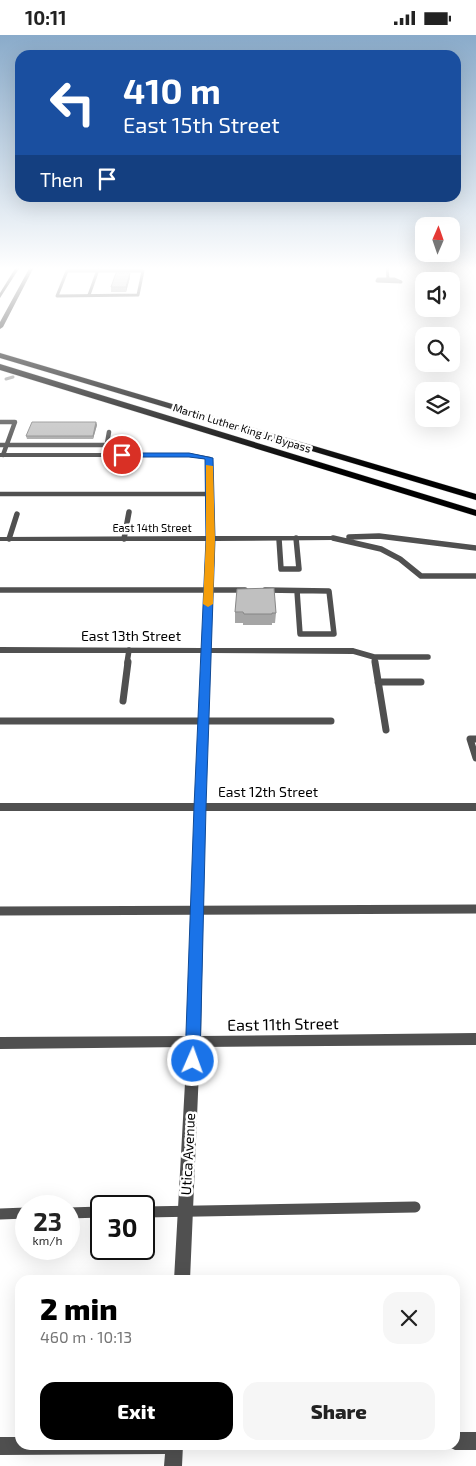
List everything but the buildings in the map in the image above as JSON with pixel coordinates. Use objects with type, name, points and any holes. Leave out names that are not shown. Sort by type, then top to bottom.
[{"type":"highway","name":"Martin Luther King Jr. Bypass","points":[[0,355],[476,497]]},
{"type":"highway","name":"Martin Luther King Jr. Bypass","points":[[0,367],[476,513]]},
{"type":"highway","points":[[0,373],[14,372]]},
{"type":"street","points":[[1,455],[105,455]]},
{"type":"street","name":"Utica Avenue","points":[[105,455],[189,455],[209,458],[211,539],[200,807],[194,1042],[182,1275]]},
{"type":"street","name":"East 14th Street","points":[[0,539],[333,538]]},
{"type":"street","name":"East 13th Street","points":[[0,650],[206,649],[353,651]]},
{"type":"street","name":"East 12th Street","points":[[0,807],[476,807]]},
{"type":"street","name":"East 11th Street","points":[[0,1043],[476,1039]]},
{"type":"street","points":[[460,1441],[476,1441]]},
{"type":"street","points":[[0,1446],[15,1446]]},
{"type":"street","points":[[173,1466],[174,1450]]},
{"type":"lane","points":[[0,422],[15,422],[1,455]]},
{"type":"lane","points":[[105,455],[109,432]]},
{"type":"lane","points":[[0,445],[107,445]]},
{"type":"lane","points":[[0,494],[210,494]]},
{"type":"lane","points":[[124,539],[129,512]]},
{"type":"lane","points":[[9,539],[17,514]]},
{"type":"lane","points":[[333,538],[380,536],[476,548]]},
{"type":"lane","points":[[278,539],[281,569],[299,569],[296,538]]},
{"type":"lane","points":[[333,538],[384,549],[406,562],[421,576],[476,576]]},
{"type":"lane","points":[[0,590],[248,590]]},
{"type":"lane","points":[[258,590],[329,591],[334,634],[300,634],[298,591]]},
{"type":"lane","points":[[123,701],[129,650]]},
{"type":"lane","points":[[353,651],[374,657],[428,657]]},
{"type":"lane","points":[[374,657],[386,729]]},
{"type":"lane","points":[[378,681],[421,682]]},
{"type":"lane","points":[[0,721],[331,721]]},
{"type":"lane","points":[[476,739],[470,739],[476,757]]},
{"type":"lane","points":[[0,911],[476,909]]},
{"type":"lane","points":[[155,1212],[415,1207]]},
{"type":"lane","points":[[0,1214],[15,1213]]},
{"type":"waterway","points":[[6,379],[13,377]]},
{"type":"slow traffic","points":[[208,604],[211,539],[209,466]]},
{"type":"route","points":[[122,455],[189,455],[209,458],[211,539],[200,807],[193,1061]]}]
